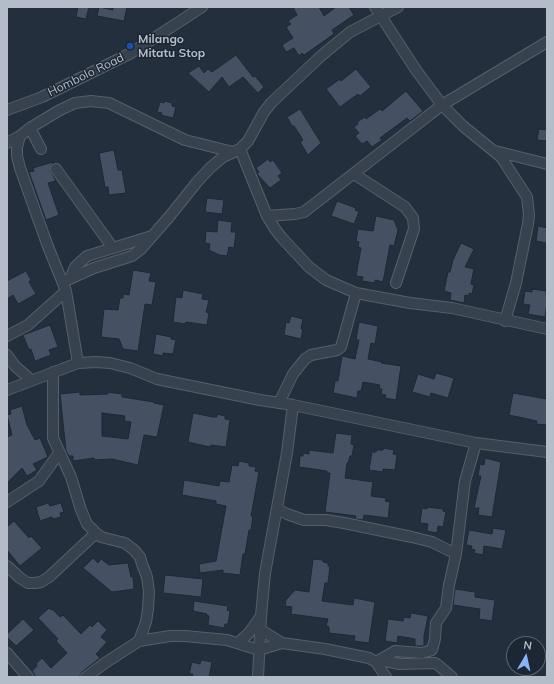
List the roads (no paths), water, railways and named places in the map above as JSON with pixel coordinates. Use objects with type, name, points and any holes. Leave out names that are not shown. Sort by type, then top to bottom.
[{"type":"street","name":"Hombolo Road","points":[[7,110],[42,97],[131,53],[202,7]]},
{"type":"street","points":[[375,7],[416,70],[442,105],[463,126],[501,157],[522,189],[529,204],[530,215],[516,283],[505,321]]},
{"type":"street","points":[[66,284],[94,268],[132,256],[141,249],[210,168],[223,157],[236,151],[248,141],[264,112],[271,103],[321,56],[350,32],[398,7]]},
{"type":"street","points":[[268,216],[304,212],[442,105],[547,42]]},
{"type":"street","points":[[7,143],[20,136],[30,128],[75,103],[91,100],[109,103],[185,140],[236,151]]},
{"type":"street","points":[[30,128],[41,148]]},
{"type":"street","points":[[20,136],[17,147],[17,156],[20,168],[47,244],[66,284],[78,363]]},
{"type":"street","points":[[236,151],[268,216],[282,238],[312,270],[326,280],[356,293],[410,303],[452,308],[505,321],[547,329]]},
{"type":"street","points":[[494,151],[547,164]]},
{"type":"street","points":[[56,169],[65,183],[102,230],[113,248]]},
{"type":"street","points":[[354,174],[405,208],[413,218],[414,229],[396,284]]},
{"type":"street","points":[[7,336],[28,325],[66,284],[75,267],[83,258],[153,236]]},
{"type":"street","points":[[279,403],[289,382],[305,359],[311,354],[337,350],[341,347],[356,293]]},
{"type":"street","points":[[7,355],[15,366],[31,380]]},
{"type":"street","points":[[7,390],[78,363],[110,363],[130,368],[157,379],[293,405],[476,443],[547,452]]},
{"type":"street","points":[[53,372],[53,438],[71,477],[87,524],[101,537],[125,543],[131,547],[140,557],[147,577],[149,592],[148,609],[146,622],[139,641]]},
{"type":"street","points":[[258,677],[261,616],[266,574],[278,509],[293,405]]},
{"type":"street","points":[[378,661],[395,651],[422,653],[432,650],[435,639],[436,623],[446,608],[449,584],[456,554],[465,481],[476,443]]},
{"type":"street","points":[[7,502],[39,481],[59,453]]},
{"type":"street","points":[[278,509],[304,520],[326,520],[344,523],[432,542],[456,554]]},
{"type":"street","points":[[7,566],[28,583],[40,582],[49,577],[96,533]]},
{"type":"street","points":[[238,643],[249,633],[261,616]]},
{"type":"street","points":[[261,630],[282,643],[348,653],[378,661],[400,664],[435,663],[452,677]]},
{"type":"street","points":[[86,677],[139,641],[170,636],[184,636],[227,640],[259,650],[282,643]]},
{"type":"street","points":[[7,654],[28,677]]},
{"type":"street","points":[[378,661],[386,677]]},
{"type":"place","name":"Milango Mitatu Stop","points":[[130,46]]}]
